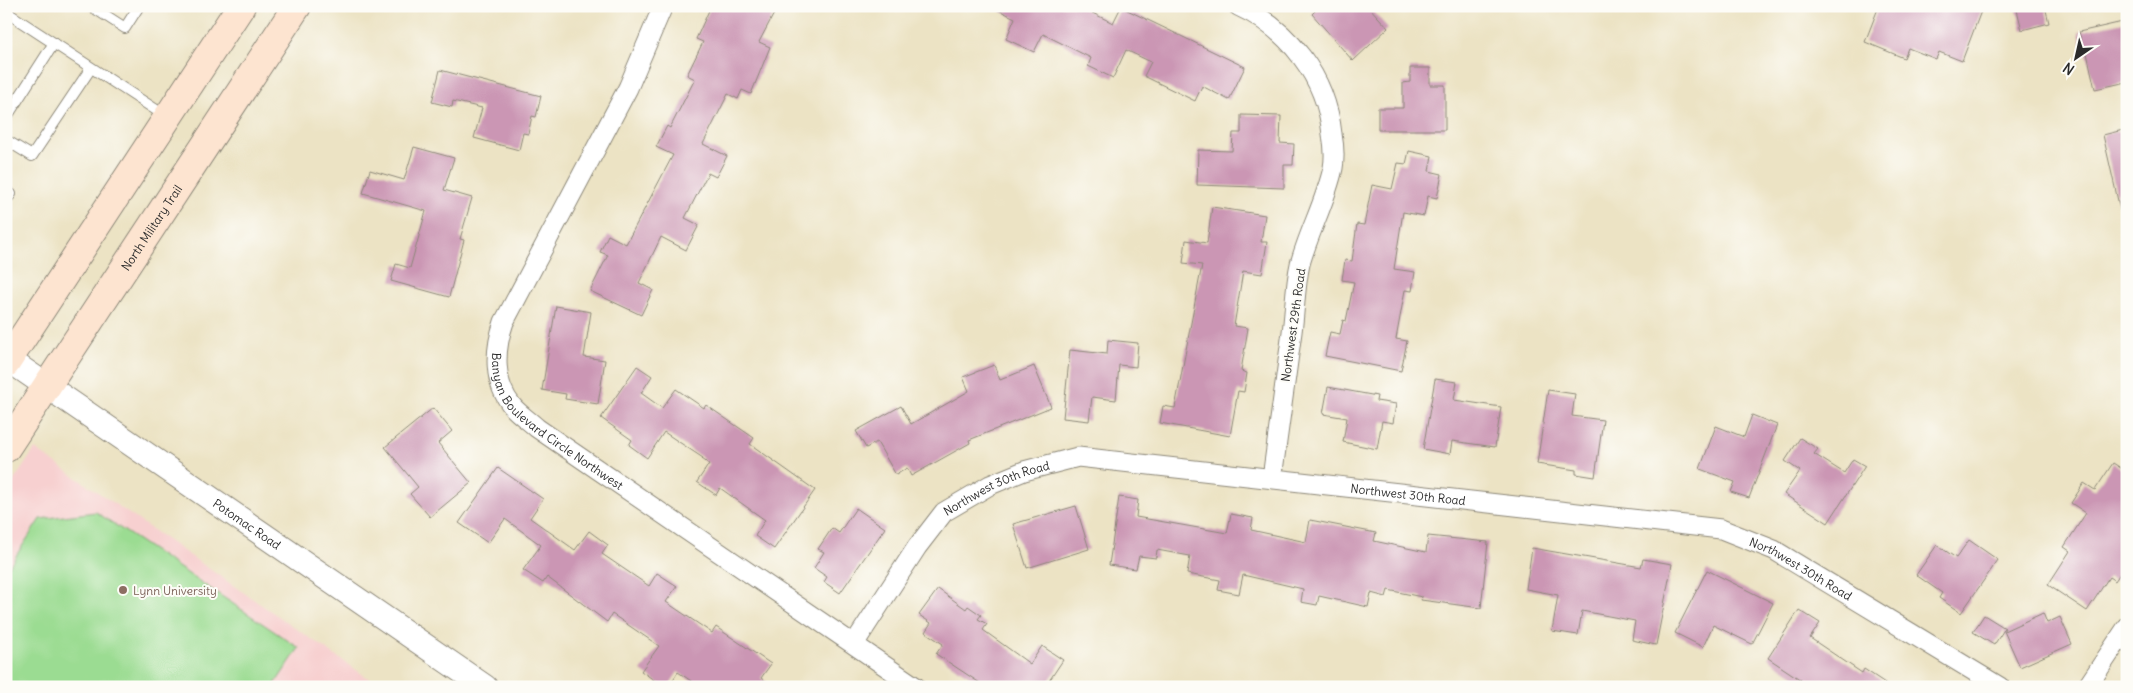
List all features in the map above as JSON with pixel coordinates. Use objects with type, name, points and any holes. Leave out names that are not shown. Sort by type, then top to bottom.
[{"type":"main road","points":[[8,361],[241,6]]},
{"type":"main road","name":"North Military Trail","points":[[6,448],[297,6]]},
{"type":"street","name":"Banyan Boulevard Circle Northwest","points":[[663,6],[624,95],[504,322],[497,345],[497,372],[504,393],[514,408],[537,428],[916,687]]},
{"type":"street","name":"Northwest 29th Road","points":[[1238,6],[1258,15],[1274,27],[1300,55],[1320,89],[1332,126],[1334,145],[1334,165],[1328,193],[1300,264],[1272,478]]},
{"type":"street","name":"Potomac Road","points":[[8,361],[485,687]]},
{"type":"street","name":"Northwest 30th Road","points":[[854,644],[917,547],[944,512],[990,485],[1024,471],[1078,457],[1721,529],[1774,550],[2000,687]]},
{"type":"street","points":[[2087,687],[2127,627]]},
{"type":"lane","points":[[91,6],[124,28],[139,6]]},
{"type":"lane","points":[[6,12],[168,118]]},
{"type":"lane","points":[[6,118],[54,43]]},
{"type":"lane","points":[[6,140],[32,156],[91,68]]},
{"type":"shaded area","name":"Lynn University","points":[[35,449],[381,687],[6,687],[6,492]]},
{"type":"green space","name":"Lynn University","points":[[96,512],[299,648],[273,687],[6,687],[6,571],[40,519]]},
{"type":"building","points":[[711,6],[778,6],[759,42],[770,47],[751,94],[742,90],[738,99],[728,94],[703,144],[727,156],[716,177],[708,173],[685,218],[699,225],[686,250],[661,237],[639,283],[653,290],[641,315],[590,291],[608,255],[600,252],[608,235],[626,244],[673,155],[656,147],[667,126],[670,128],[695,79],[687,75],[703,42],[696,39]]},
{"type":"building","points":[[990,6],[1078,6],[1113,23],[1121,7],[1245,67],[1229,100],[1202,86],[1195,101],[1144,76],[1151,62],[1126,50],[1113,78],[1088,66],[1091,58],[1043,34],[1034,52],[1006,39],[1015,18]]},
{"type":"building","points":[[1320,6],[1368,6],[1388,28],[1353,61],[1312,14]]},
{"type":"building","points":[[1879,6],[1983,6],[1962,61],[1939,52],[1936,59],[1908,48],[1904,58],[1865,42]]},
{"type":"building","points":[[2016,6],[2045,6],[2049,23],[2022,30]]},
{"type":"building","points":[[2127,21],[2127,82],[2095,89],[2087,53],[2084,54],[2079,32]]},
{"type":"building","points":[[1410,68],[1430,68],[1430,85],[1445,85],[1445,130],[1378,130],[1378,108],[1403,108],[1403,83],[1410,82]]},
{"type":"building","points":[[440,70],[541,96],[536,117],[532,116],[528,134],[523,133],[519,150],[474,138],[482,108],[453,101],[452,107],[432,102]]},
{"type":"building","points":[[1241,115],[1281,116],[1280,143],[1294,144],[1293,165],[1284,165],[1284,188],[1197,185],[1198,150],[1232,151],[1233,133],[1241,133]]},
{"type":"building","points":[[2127,129],[2127,213],[2121,214],[2103,135]]},
{"type":"building","points":[[414,147],[454,158],[444,190],[472,198],[460,239],[464,240],[449,297],[391,281],[396,264],[410,268],[426,211],[363,193],[370,170],[404,180]]},
{"type":"building","points":[[1409,151],[1432,156],[1429,171],[1442,174],[1437,198],[1428,196],[1424,216],[1403,212],[1394,269],[1415,272],[1412,291],[1405,290],[1396,339],[1407,341],[1401,371],[1325,356],[1330,332],[1340,334],[1343,320],[1346,321],[1354,282],[1342,280],[1345,260],[1352,261],[1357,224],[1364,225],[1372,185],[1392,189],[1398,163],[1406,164]]},
{"type":"building","points":[[1212,207],[1265,215],[1261,242],[1267,242],[1262,274],[1243,271],[1234,326],[1248,328],[1241,371],[1247,373],[1244,392],[1238,391],[1230,436],[1160,423],[1163,406],[1175,408],[1202,265],[1183,263],[1186,240],[1207,243]]},
{"type":"building","points":[[556,306],[591,312],[584,357],[605,360],[598,404],[565,399],[566,394],[542,390]]},
{"type":"building","points":[[1108,340],[1138,343],[1136,367],[1119,365],[1116,400],[1092,397],[1089,421],[1063,418],[1070,350],[1107,354]]},
{"type":"building","points":[[994,365],[1000,380],[1034,366],[1051,407],[969,440],[970,443],[911,476],[907,468],[896,475],[877,442],[866,448],[856,431],[901,406],[911,424],[969,391],[963,377]]},
{"type":"building","points":[[637,366],[652,376],[641,393],[662,408],[676,389],[704,408],[706,405],[754,438],[750,444],[815,490],[774,549],[755,536],[765,520],[720,488],[716,495],[697,482],[709,464],[703,458],[664,432],[647,458],[629,445],[632,440],[601,418]]},
{"type":"building","points":[[1435,379],[1457,382],[1454,400],[1501,407],[1495,447],[1452,441],[1450,454],[1423,449]]},
{"type":"building","points":[[1328,387],[1377,396],[1376,401],[1396,404],[1393,423],[1382,421],[1377,449],[1343,442],[1347,418],[1323,414]]},
{"type":"building","points":[[1548,390],[1575,394],[1572,416],[1603,420],[1595,477],[1576,474],[1576,470],[1537,464]]},
{"type":"building","points":[[433,408],[452,431],[438,443],[471,483],[430,517],[410,494],[418,487],[385,447]]},
{"type":"building","points":[[1752,415],[1777,425],[1749,498],[1731,492],[1735,482],[1700,469],[1716,426],[1744,437]]},
{"type":"building","points":[[1800,438],[1818,449],[1814,454],[1844,473],[1853,459],[1865,466],[1828,523],[1784,494],[1800,471],[1785,461]]},
{"type":"building","points":[[2113,463],[2127,472],[2127,563],[2115,581],[2109,577],[2087,611],[2048,585],[2070,551],[2064,547],[2086,513],[2071,503],[2084,483],[2095,490]]},
{"type":"building","points":[[498,468],[543,499],[530,518],[575,550],[589,531],[608,545],[602,554],[649,586],[657,573],[677,586],[666,602],[712,633],[716,627],[771,664],[761,678],[773,687],[700,687],[678,672],[668,687],[664,687],[641,671],[659,646],[612,614],[607,622],[547,577],[543,583],[523,570],[541,545],[505,519],[488,543],[459,523]]},
{"type":"building","points":[[1119,497],[1138,500],[1136,517],[1227,533],[1231,514],[1253,518],[1251,530],[1306,542],[1310,520],[1376,533],[1374,541],[1426,552],[1428,536],[1488,542],[1481,608],[1421,600],[1422,597],[1388,590],[1386,597],[1371,593],[1368,607],[1319,596],[1317,605],[1301,602],[1303,589],[1243,575],[1239,594],[1218,590],[1220,580],[1187,574],[1190,556],[1157,550],[1156,558],[1139,556],[1136,569],[1109,565]]},
{"type":"building","points":[[1076,506],[1089,549],[1027,568],[1013,524]]},
{"type":"building","points":[[856,508],[885,528],[840,593],[824,582],[827,577],[814,568],[824,552],[818,549],[832,528],[839,533]]},
{"type":"building","points":[[1969,540],[1998,560],[1961,613],[1939,598],[1942,593],[1916,575],[1937,545],[1956,558]]},
{"type":"building","points":[[1532,548],[1641,567],[1643,559],[1672,564],[1656,645],[1632,640],[1635,621],[1582,611],[1578,635],[1552,631],[1558,595],[1526,589]]},
{"type":"building","points":[[1707,570],[1773,603],[1752,644],[1713,625],[1703,647],[1675,633]]},
{"type":"building","points":[[938,589],[966,609],[968,606],[981,615],[978,619],[987,624],[983,630],[1030,664],[1042,646],[1063,660],[1045,687],[986,687],[936,654],[943,644],[925,632],[931,623],[919,615]]},
{"type":"building","points":[[1799,610],[1820,623],[1810,638],[1862,673],[1864,669],[1891,687],[1797,687],[1801,680],[1768,658]]},
{"type":"building","points":[[2043,613],[2047,623],[2060,617],[2072,644],[2020,667],[2004,631]]},
{"type":"building","points":[[1984,615],[2005,628],[1994,645],[1973,632]]},
{"type":"place","name":"Lynn University","points":[[123,590]]}]
